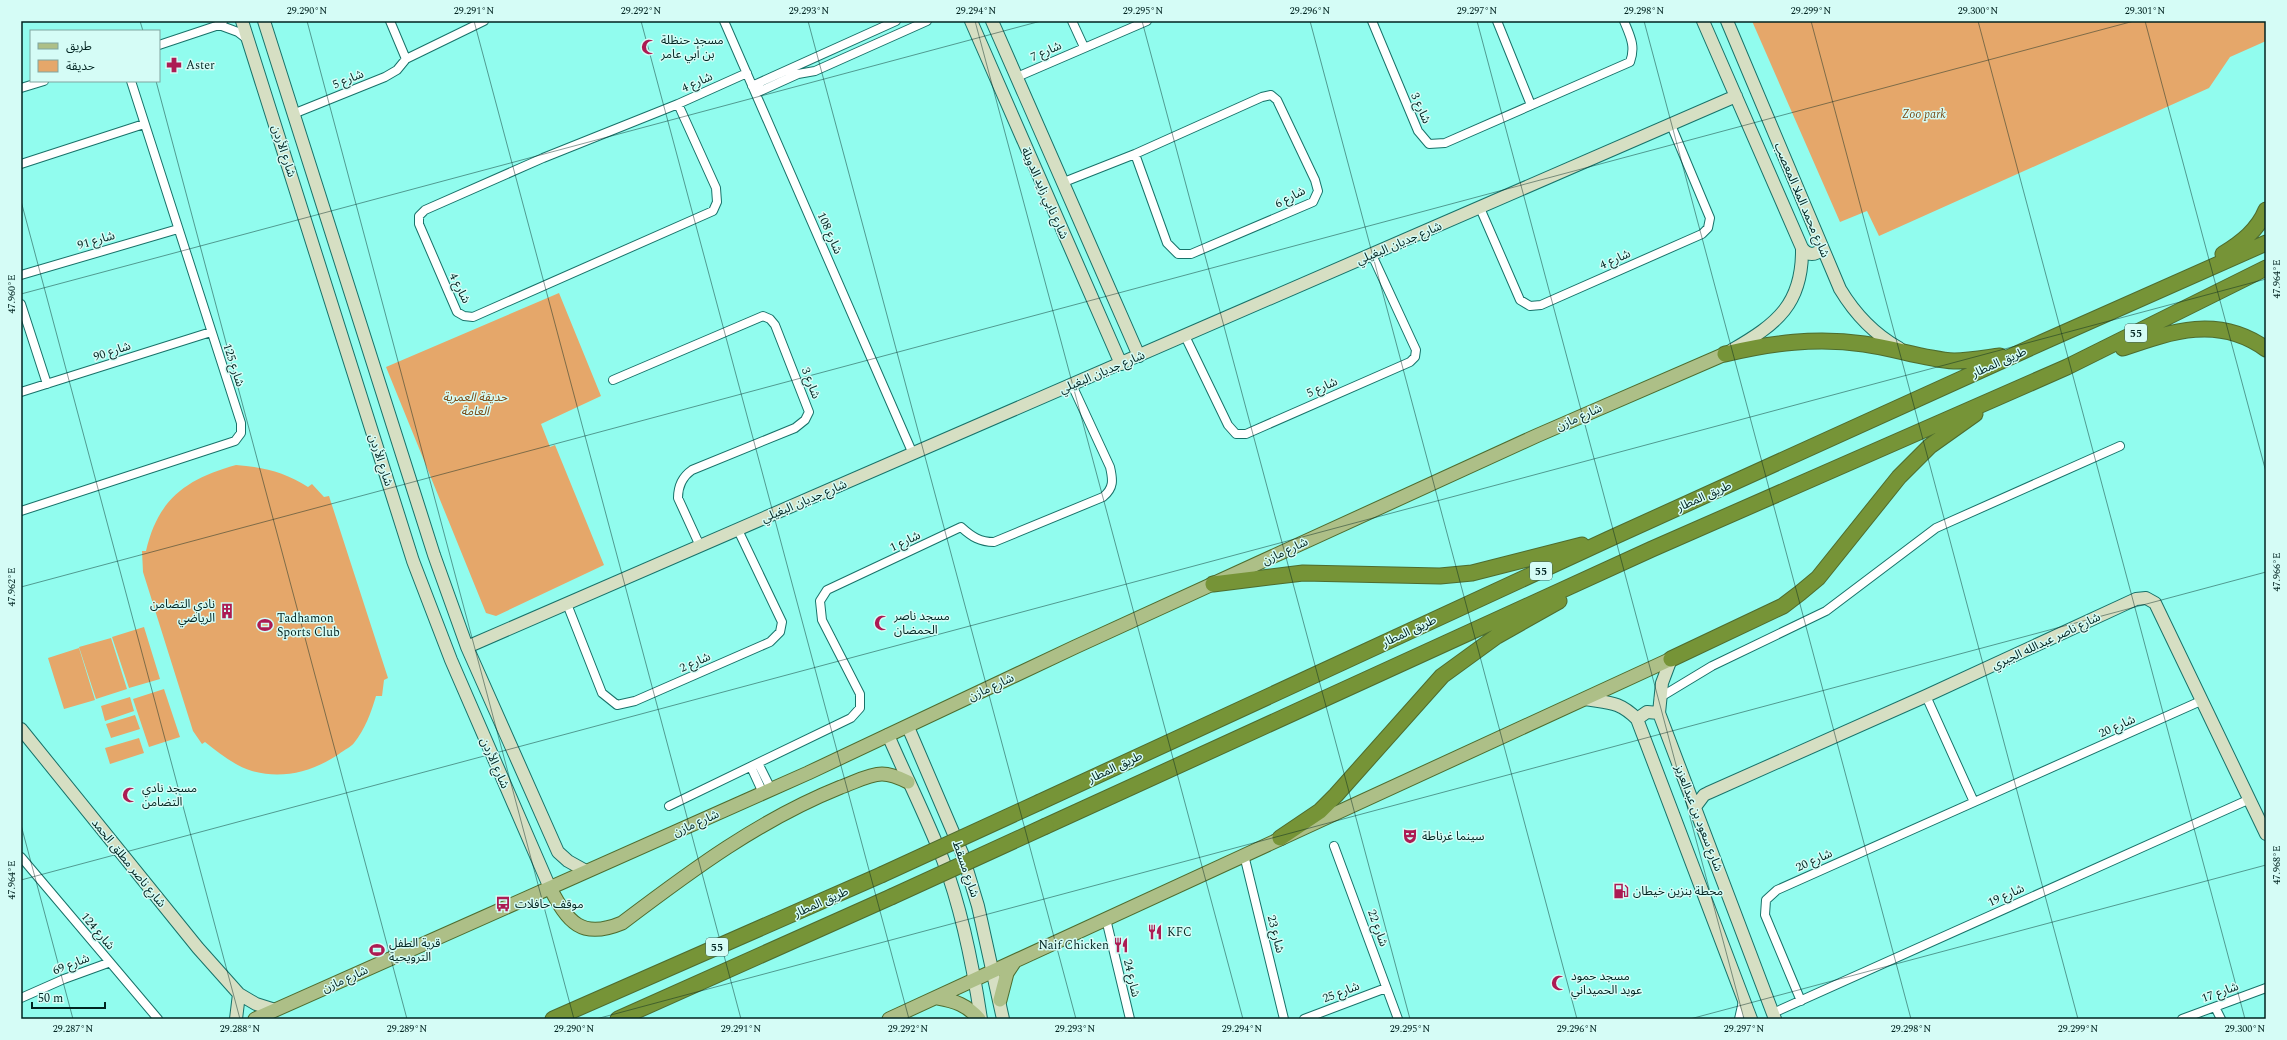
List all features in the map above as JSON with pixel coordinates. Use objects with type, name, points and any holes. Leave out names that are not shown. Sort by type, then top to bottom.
[{"type":"highway","points":[[2183,280],[2238,246],[2263,219],[2266,210]]},
{"type":"highway","name":"طريق المطار","points":[[553,1019],[882,875],[1609,539],[2043,342],[2266,243]]},
{"type":"highway","name":"طريق المطار","points":[[618,1019],[892,897],[1652,549],[2067,367],[2266,268]]},
{"type":"highway","points":[[2067,367],[2169,332],[2193,328],[2214,329],[2234,334],[2255,342],[2266,349]]},
{"type":"highway","points":[[1725,354],[1771,343],[1818,340],[1865,344],[1911,354],[1963,360],[2000,356],[2043,342]]},
{"type":"highway","points":[[1671,659],[1783,606],[1800,593],[1818,578],[1899,477],[1930,446],[2004,394]]},
{"type":"highway","points":[[1213,584],[1303,573],[1440,576],[1472,573],[1552,551],[1609,539]]},
{"type":"highway","points":[[1280,838],[1320,811],[1384,743],[1429,689],[1456,664],[1497,636],[1652,549]]},
{"type":"main road","name":"شارع مازن","points":[[255,1019],[767,791],[1536,436],[1725,354]]},
{"type":"main road","points":[[889,1019],[994,973],[1015,961],[1280,838],[1671,659]]},
{"type":"main road","points":[[550,888],[563,913],[578,926],[590,929],[606,929],[622,923],[714,854],[795,807],[846,786],[881,774],[908,782]]},
{"type":"main road","points":[[1000,1000],[1007,973],[1015,961]]},
{"type":"main road","points":[[938,998],[955,1001],[970,1009],[980,1019]]},
{"type":"street","name":"شارع الأردن","points":[[242,21],[413,561],[451,660],[550,888]]},
{"type":"street","name":"شارع الأردن","points":[[264,21],[434,555],[467,647],[558,852],[568,861],[586,871]]},
{"type":"street","points":[[390,21],[406,59]]},
{"type":"street","name":"شارع 5","points":[[293,114],[385,77],[397,70],[406,59],[484,21]]},
{"type":"street","name":"شارع 108","points":[[724,21],[913,454]]},
{"type":"street","points":[[754,90],[810,59],[896,21]]},
{"type":"street","name":"شارع نابي زايد الدويلة","points":[[971,21],[1120,364]]},
{"type":"street","name":"شارع نابي زايد الدويلة","points":[[992,21],[1064,182],[1139,356]]},
{"type":"street","points":[[1072,21],[1084,47]]},
{"type":"street","name":"شارع 7","points":[[1017,77],[1147,21]]},
{"type":"street","name":"شارع 3","points":[[1372,21],[1418,131],[1429,144],[1445,143],[1630,62],[1634,51],[1632,39],[1624,21]]},
{"type":"street","points":[[1497,21],[1532,105]]},
{"type":"street","name":"شارع محمد الملا المعصب","points":[[1703,21],[1802,248],[1800,273],[1792,300],[1781,316],[1764,332],[1725,354]]},
{"type":"street","name":"شارع محمد الملا المعصب","points":[[1727,21],[1840,289],[1849,304],[1865,323],[1887,341],[1911,354]]},
{"type":"street","points":[[754,90],[798,74],[815,71],[923,22]]},
{"type":"street","points":[[160,45],[221,23],[238,32],[248,40]]},
{"type":"street","points":[[810,59],[815,71]]},
{"type":"street","name":"شارع 4","points":[[678,104],[716,188],[717,202],[713,211],[473,316],[464,316],[456,312],[419,224],[419,216],[425,210],[543,158],[678,104],[747,73]]},
{"type":"street","points":[[21,88],[41,82]]},
{"type":"street","name":"شارع 125","points":[[21,511],[235,440],[241,433],[241,423],[131,82]]},
{"type":"street","name":"شارع 6","points":[[1064,182],[1135,154],[1262,96],[1271,95],[1277,100],[1315,180],[1318,191],[1313,202],[1191,254],[1178,254],[1167,243],[1135,154]]},
{"type":"street","name":"شارع جديان البغيلي","points":[[467,647],[1736,96]]},
{"type":"street","points":[[21,164],[144,124]]},
{"type":"street","name":"شارع 4","points":[[1480,208],[1520,300],[1530,306],[1541,305],[1702,234],[1708,228],[1710,218],[1671,125]]},
{"type":"street","name":"شارع 91","points":[[21,275],[178,229]]},
{"type":"street","points":[[1072,254],[1076,258],[1087,257],[1092,247]]},
{"type":"street","points":[[1802,248],[1806,253],[1812,255],[1818,253],[1822,248]]},
{"type":"street","name":"شارع 5","points":[[1186,336],[1228,425],[1236,434],[1253,431],[1410,362],[1415,357],[1416,350],[1372,255]]},
{"type":"street","points":[[1084,280],[1089,273],[1102,271]]},
{"type":"street","points":[[21,304],[47,384]]},
{"type":"street","name":"شارع 3","points":[[613,380],[763,316],[770,319],[776,325],[809,412],[805,420],[795,428],[685,474],[678,489],[678,498],[700,546]]},
{"type":"street","points":[[340,328],[348,333],[355,332],[360,327],[360,320]]},
{"type":"street","name":"شارع 90","points":[[21,392],[211,332]]},
{"type":"street","name":"شارع 1","points":[[669,806],[851,718],[860,708],[860,694],[822,620],[820,601],[827,590],[962,527],[973,538],[985,542],[994,542],[1103,497],[1111,490],[1113,481],[1110,467],[1072,385]]},
{"type":"street","points":[[1659,698],[1718,663],[1826,611],[1936,528],[2120,446]]},
{"type":"street","name":"شارع 2","points":[[567,604],[602,692],[617,705],[642,699],[770,642],[780,632],[782,622],[738,530]]},
{"type":"street","points":[[413,561],[422,552],[434,555]]},
{"type":"street","name":"شارع ناصر عبدالله الجبري","points":[[1695,807],[1704,795],[1926,696],[2136,599],[2146,598],[2155,603],[2203,700],[2266,834]]},
{"type":"street","name":"شارع سعود بن عبدالعزيز","points":[[1671,659],[1662,683],[1659,698],[1659,713],[1774,1016]]},
{"type":"street","points":[[1926,696],[1974,802]]},
{"type":"street","name":"شارع سعود بن عبدالعزيز","points":[[1585,699],[1612,703],[1625,707],[1637,720],[1720,932],[1752,1019]]},
{"type":"street","name":"شارع 20","points":[[1801,1001],[1765,915],[1766,900],[1777,890],[2203,700]]},
{"type":"street","points":[[1637,720],[1647,712],[1659,713]]},
{"type":"street","name":"شارع مسقط","points":[[908,727],[962,853],[978,906],[1004,1019]]},
{"type":"street","name":"شارع ناصر مطلق الحمد","points":[[21,729],[198,948],[239,994],[256,1004],[275,1010]]},
{"type":"street","points":[[486,742],[495,742],[500,740],[504,732]]},
{"type":"street","name":"شارع مسقط","points":[[888,735],[943,860],[959,912],[975,981],[980,1019]]},
{"type":"street","points":[[754,765],[767,791]]},
{"type":"street","points":[[1689,791],[1704,795]]},
{"type":"street","name":"شارع 19","points":[[1774,1016],[1801,1001],[2250,799]]},
{"type":"street","name":"شارع 22","points":[[1334,846],[1398,1019]]},
{"type":"street","name":"شارع 23","points":[[1244,855],[1284,1019]]},
{"type":"street","name":"شارع 124","points":[[21,858],[108,963],[158,1019]]},
{"type":"street","points":[[1709,906],[1721,910],[1726,906],[1729,900]]},
{"type":"street","name":"شارع 24","points":[[1106,919],[1130,1019]]},
{"type":"street","points":[[1720,932],[1727,923],[1738,924]]},
{"type":"street","name":"شارع 69","points":[[21,998],[64,979],[108,963]]},
{"type":"street","name":"شارع 25","points":[[1304,1019],[1386,988]]},
{"type":"street","name":"شارع 17","points":[[2182,1019],[2266,988]]},
{"type":"street","points":[[236,1019],[239,994]]},
{"type":"street","points":[[1739,1019],[1744,998]]},
{"type":"street","points":[[2215,1007],[2221,1019]]},
{"type":"green space","name":"Zoo park","points":[[1752,21],[2266,21],[2266,41],[2230,57],[2209,88],[1879,236],[1867,211],[1840,222]]},
{"type":"green space","name":"حديقة العمرية العامة","points":[[559,293],[601,396],[541,424],[550,447],[555,445],[604,565],[496,616],[486,613],[386,367]]},
{"type":"green space","name":"Tadhamon Sports Club","points":[[236,465],[274,471],[308,487],[312,484],[324,497],[329,496],[388,678],[384,680],[382,696],[376,696],[370,715],[358,738],[353,744],[329,760],[298,772],[275,775],[252,771],[233,763],[205,742],[202,744],[193,731],[143,572],[142,551],[146,551],[151,533],[158,518],[167,505],[177,494],[189,485],[203,477]]},
{"type":"green space","points":[[144,627],[160,679],[129,688],[112,637]]},
{"type":"green space","points":[[111,638],[127,689],[96,699],[79,647]]},
{"type":"green space","points":[[79,648],[95,700],[64,709],[48,658]]},
{"type":"green space","points":[[164,689],[180,737],[149,747],[133,699]]},
{"type":"green space","points":[[130,697],[134,711],[105,721],[101,706]]},
{"type":"green space","points":[[135,715],[140,729],[111,738],[106,724]]},
{"type":"green space","points":[[139,738],[144,753],[110,764],[105,748]]},
{"type":"place","name":"مسجد حنظلة بن أبي عامر","points":[[649,47]]},
{"type":"place","name":"Aster","points":[[174,65]]},
{"type":"place","name":"نادي التضامن الرياضي","points":[[227,611]]},
{"type":"place","name":"مسجد ناصر الحمضان","points":[[882,623]]},
{"type":"place","name":"Tadhamon Sports Club","points":[[265,625]]},
{"type":"place","name":"مسجد نادي التضامن","points":[[130,795]]},
{"type":"place","name":"سينما غرناطة","points":[[1410,836]]},
{"type":"place","name":"محطة بنزين خيطان","points":[[1621,891]]},
{"type":"place","name":"موقف حافلات","points":[[503,904]]},
{"type":"place","name":"KFC","points":[[1155,932]]},
{"type":"place","name":"Naif Chicken","points":[[1121,945]]},
{"type":"place","name":"قرية الطفل الترويحية","points":[[377,950]]},
{"type":"place","name":"مسجد حمود عويد الحميداني","points":[[1559,983]]}]
